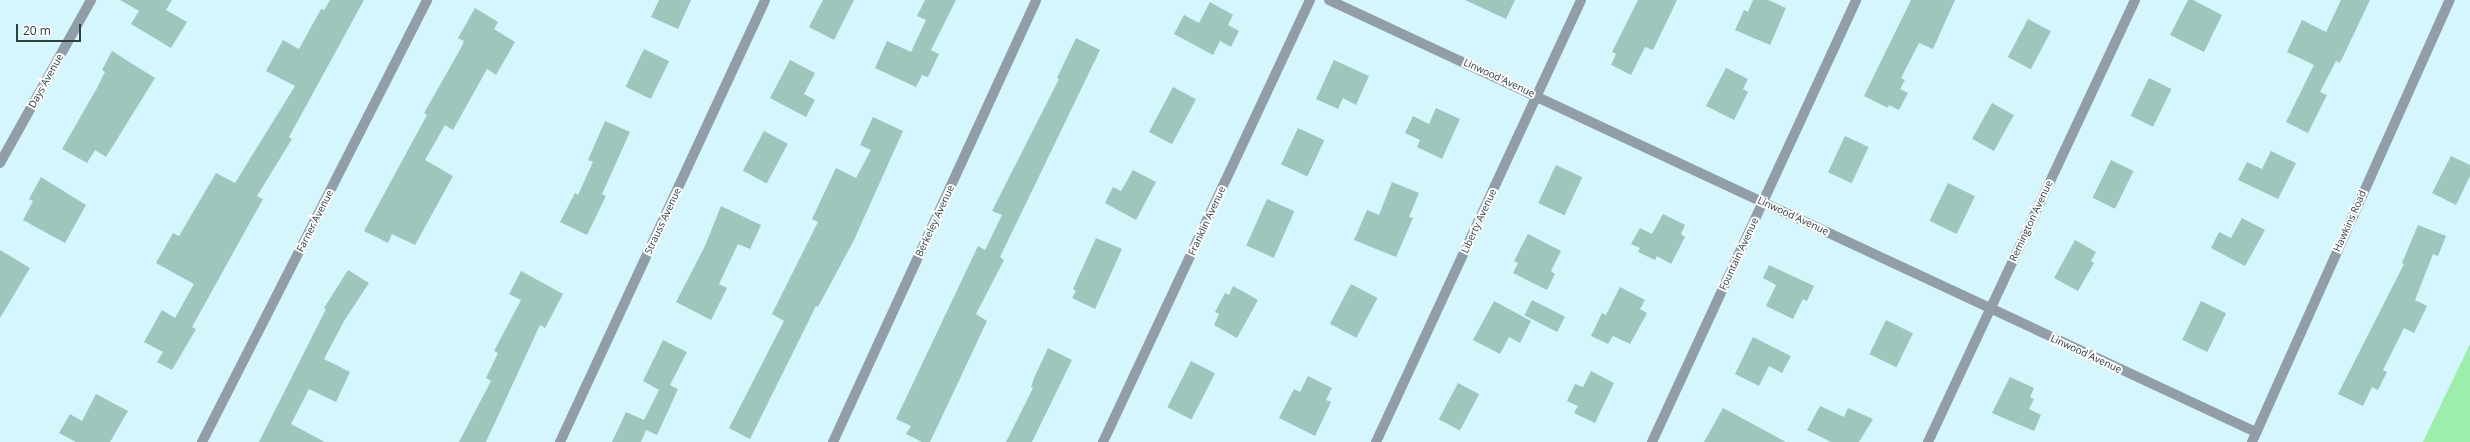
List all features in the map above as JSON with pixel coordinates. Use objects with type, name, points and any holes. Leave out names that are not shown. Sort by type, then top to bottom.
[{"type":"street","name":"Days Avenue","points":[[0,163],[91,0]]},
{"type":"street","name":"Farner Avenue","points":[[202,442],[428,0]]},
{"type":"street","name":"Strauss Avenue","points":[[560,442],[765,0]]},
{"type":"street","name":"Berkeley Avenue","points":[[833,442],[1036,0]]},
{"type":"street","name":"Franklin Avenue","points":[[1103,442],[1310,0]]},
{"type":"street","name":"Linwood Avenue","points":[[1329,0],[2256,432]]},
{"type":"street","name":"Liberty Avenue","points":[[1376,442],[1581,0]]},
{"type":"street","name":"Fountain Avenue","points":[[1652,442],[1856,0]]},
{"type":"street","name":"Remington Avenue","points":[[1928,442],[2135,0]]},
{"type":"street","name":"Hawkins Road","points":[[2252,442],[2450,0]]},
{"type":"green space","points":[[2470,344],[2470,442],[2423,442]]},
{"type":"building","points":[[120,0],[172,0],[166,10],[187,22],[171,48],[131,24],[139,11]]},
{"type":"building","points":[[330,0],[364,0],[289,137],[292,139],[257,196],[263,199],[192,327],[196,329],[172,370],[157,362],[163,352],[144,342],[162,310],[175,318],[194,284],[156,263],[173,233],[179,236],[216,173],[235,183],[295,86],[266,71],[283,40],[299,49],[321,9],[324,10]]},
{"type":"building","points":[[659,0],[691,0],[678,29],[651,17]]},
{"type":"building","points":[[823,0],[854,0],[834,40],[809,27]]},
{"type":"building","points":[[925,0],[956,0],[931,50],[939,54],[928,77],[922,75],[916,87],[875,68],[887,41],[911,52],[926,20],[917,16]]},
{"type":"building","points":[[1465,0],[1515,0],[1506,19]]},
{"type":"building","points":[[1638,0],[1677,0],[1653,50],[1645,47],[1631,75],[1611,65],[1616,54],[1612,52]]},
{"type":"building","points":[[1753,0],[1768,0],[1786,8],[1770,45],[1735,30],[1744,10],[1748,12]]},
{"type":"building","points":[[1911,0],[1955,0],[1933,49],[1919,43],[1901,78],[1905,80],[1900,89],[1908,93],[1899,110],[1889,105],[1888,108],[1864,96]]},
{"type":"building","points":[[2188,0],[2193,0],[2222,15],[2204,52],[2170,35]]},
{"type":"building","points":[[2341,0],[2370,0],[2340,63],[2336,61],[2320,92],[2327,95],[2308,133],[2286,122],[2314,65],[2287,52],[2302,20],[2326,32]]},
{"type":"building","points":[[1210,2],[1233,15],[1228,25],[1239,31],[1231,47],[1220,41],[1213,55],[1174,34],[1184,15],[1199,23]]},
{"type":"building","points":[[475,8],[498,22],[494,29],[515,42],[496,75],[487,69],[453,130],[445,125],[425,160],[453,176],[415,245],[392,234],[388,243],[364,231],[427,115],[424,113],[461,48],[464,41],[458,38]]},
{"type":"building","points":[[2028,19],[2051,31],[2031,69],[2008,57]]},
{"type":"building","points":[[1076,38],[1100,50],[1000,257],[1004,260],[976,314],[987,321],[930,442],[922,442],[906,434],[911,426],[896,419],[978,246],[985,250],[1002,215],[992,211],[1059,79],[1057,78]]},
{"type":"building","points":[[644,49],[669,61],[651,99],[626,87]]},
{"type":"building","points":[[112,51],[155,78],[106,157],[95,150],[87,163],[62,149],[97,88],[105,72],[102,70]]},
{"type":"building","points":[[790,60],[815,73],[804,94],[815,100],[806,117],[770,98]]},
{"type":"building","points":[[1334,60],[1369,76],[1356,105],[1343,98],[1338,109],[1316,99]]},
{"type":"building","points":[[1726,68],[1748,79],[1743,89],[1748,92],[1734,120],[1706,106]]},
{"type":"building","points":[[2149,78],[2171,89],[2153,127],[2131,116]]},
{"type":"building","points":[[1173,87],[1196,99],[1172,144],[1149,132]]},
{"type":"building","points":[[1992,103],[2014,115],[1994,151],[1972,139]]},
{"type":"building","points":[[1436,108],[1460,119],[1442,159],[1417,147],[1420,140],[1405,133],[1413,116],[1429,124]]},
{"type":"building","points":[[873,117],[903,131],[854,240],[818,307],[816,306],[750,439],[729,428],[784,321],[772,314],[818,222],[812,219],[836,168],[856,178],[871,150],[860,145]]},
{"type":"building","points":[[605,121],[630,132],[602,194],[606,196],[587,235],[560,222],[575,193],[578,195],[593,162],[588,160]]},
{"type":"building","points":[[1298,128],[1324,140],[1307,177],[1281,164]]},
{"type":"building","points":[[764,131],[788,144],[767,183],[743,171]]},
{"type":"building","points":[[1845,136],[1869,147],[1852,183],[1828,172]]},
{"type":"building","points":[[2271,151],[2296,163],[2278,199],[2238,180],[2247,162],[2262,169]]},
{"type":"building","points":[[2451,156],[2470,165],[2470,176],[2456,205],[2432,193]]},
{"type":"building","points":[[2111,160],[2133,171],[2115,209],[2093,198]]},
{"type":"building","points":[[1556,165],[1582,177],[1565,215],[1538,203]]},
{"type":"building","points":[[1133,170],[1156,182],[1136,220],[1105,203],[1113,187],[1121,191]]},
{"type":"building","points":[[41,177],[86,205],[65,243],[23,220],[33,201],[29,199]]},
{"type":"building","points":[[1392,182],[1419,193],[1409,217],[1413,218],[1396,257],[1354,240],[1367,210],[1379,215]]},
{"type":"building","points":[[1948,183],[1975,196],[1957,234],[1930,221]]},
{"type":"building","points":[[1267,199],[1294,211],[1274,258],[1246,246]]},
{"type":"building","points":[[721,206],[761,225],[750,249],[738,244],[719,284],[727,288],[711,320],[676,302],[705,246]]},
{"type":"building","points":[[1663,214],[1685,225],[1681,234],[1685,237],[1671,264],[1657,256],[1655,260],[1638,252],[1640,248],[1631,244],[1640,228],[1652,234]]},
{"type":"building","points":[[2242,218],[2265,230],[2245,266],[2211,248],[2219,232],[2231,238]]},
{"type":"building","points":[[2418,225],[2446,236],[2438,256],[2433,254],[2415,300],[2427,306],[2414,333],[2404,328],[2383,370],[2387,372],[2378,390],[2372,387],[2363,406],[2338,394],[2404,264],[2402,263]]},
{"type":"building","points":[[1528,234],[1561,251],[1551,271],[1555,274],[1547,290],[1513,273],[1518,263],[1514,261]]},
{"type":"building","points":[[1096,238],[1122,249],[1095,309],[1072,298],[1076,291],[1073,289]]},
{"type":"building","points":[[2075,240],[2096,252],[2091,261],[2094,263],[2078,291],[2054,278]]},
{"type":"building","points":[[0,250],[30,268],[0,318]]},
{"type":"building","points":[[1769,265],[1814,286],[1807,301],[1803,299],[1793,319],[1766,306],[1776,285],[1763,278]]},
{"type":"building","points":[[348,270],[369,283],[344,321],[324,359],[350,372],[336,402],[309,389],[291,424],[325,442],[259,442],[326,309],[324,308]]},
{"type":"building","points":[[521,271],[563,294],[545,328],[540,325],[486,442],[459,442],[491,381],[486,378],[498,353],[494,351],[521,300],[509,294]]},
{"type":"building","points":[[1351,284],[1377,298],[1356,338],[1330,324]]},
{"type":"building","points":[[1233,286],[1258,300],[1237,338],[1214,325],[1219,314],[1215,312],[1225,293],[1229,295]]},
{"type":"building","points":[[1620,287],[1645,300],[1640,309],[1647,313],[1630,344],[1613,336],[1608,344],[1591,336],[1602,313],[1606,315]]},
{"type":"building","points":[[1532,300],[1565,317],[1557,332],[1524,315]]},
{"type":"building","points":[[1494,301],[1531,321],[1520,343],[1509,337],[1500,354],[1473,340]]},
{"type":"building","points":[[2201,301],[2226,313],[2207,352],[2182,340]]},
{"type":"building","points":[[1886,320],[1913,333],[1896,367],[1869,354]]},
{"type":"building","points":[[1753,337],[1791,356],[1782,373],[1769,366],[1759,386],[1735,374]]},
{"type":"building","points":[[663,340],[687,352],[670,385],[678,389],[657,435],[646,430],[641,442],[612,442],[626,412],[644,420],[659,390],[643,381]]},
{"type":"building","points":[[1048,348],[1072,360],[1032,442],[1006,442],[1033,388],[1031,387],[1034,378]]},
{"type":"building","points":[[1191,361],[1215,373],[1191,420],[1167,407]]},
{"type":"building","points":[[1591,371],[1614,383],[1595,423],[1574,413],[1578,406],[1567,401],[1575,384],[1583,387]]},
{"type":"building","points":[[1308,376],[1332,388],[1326,400],[1331,402],[1315,436],[1279,418],[1294,389],[1300,392]]},
{"type":"building","points":[[2010,377],[2034,388],[2030,397],[2034,399],[2029,409],[2041,415],[2034,431],[1992,413]]},
{"type":"building","points":[[1458,383],[1479,394],[1460,430],[1439,419]]},
{"type":"building","points":[[96,394],[128,411],[110,442],[76,442],[59,433],[70,414],[82,421]]},
{"type":"building","points":[[1820,406],[1844,417],[1848,408],[1873,419],[1859,442],[1831,442],[1807,430]]},
{"type":"building","points":[[1723,408],[1786,442],[1704,442]]}]
